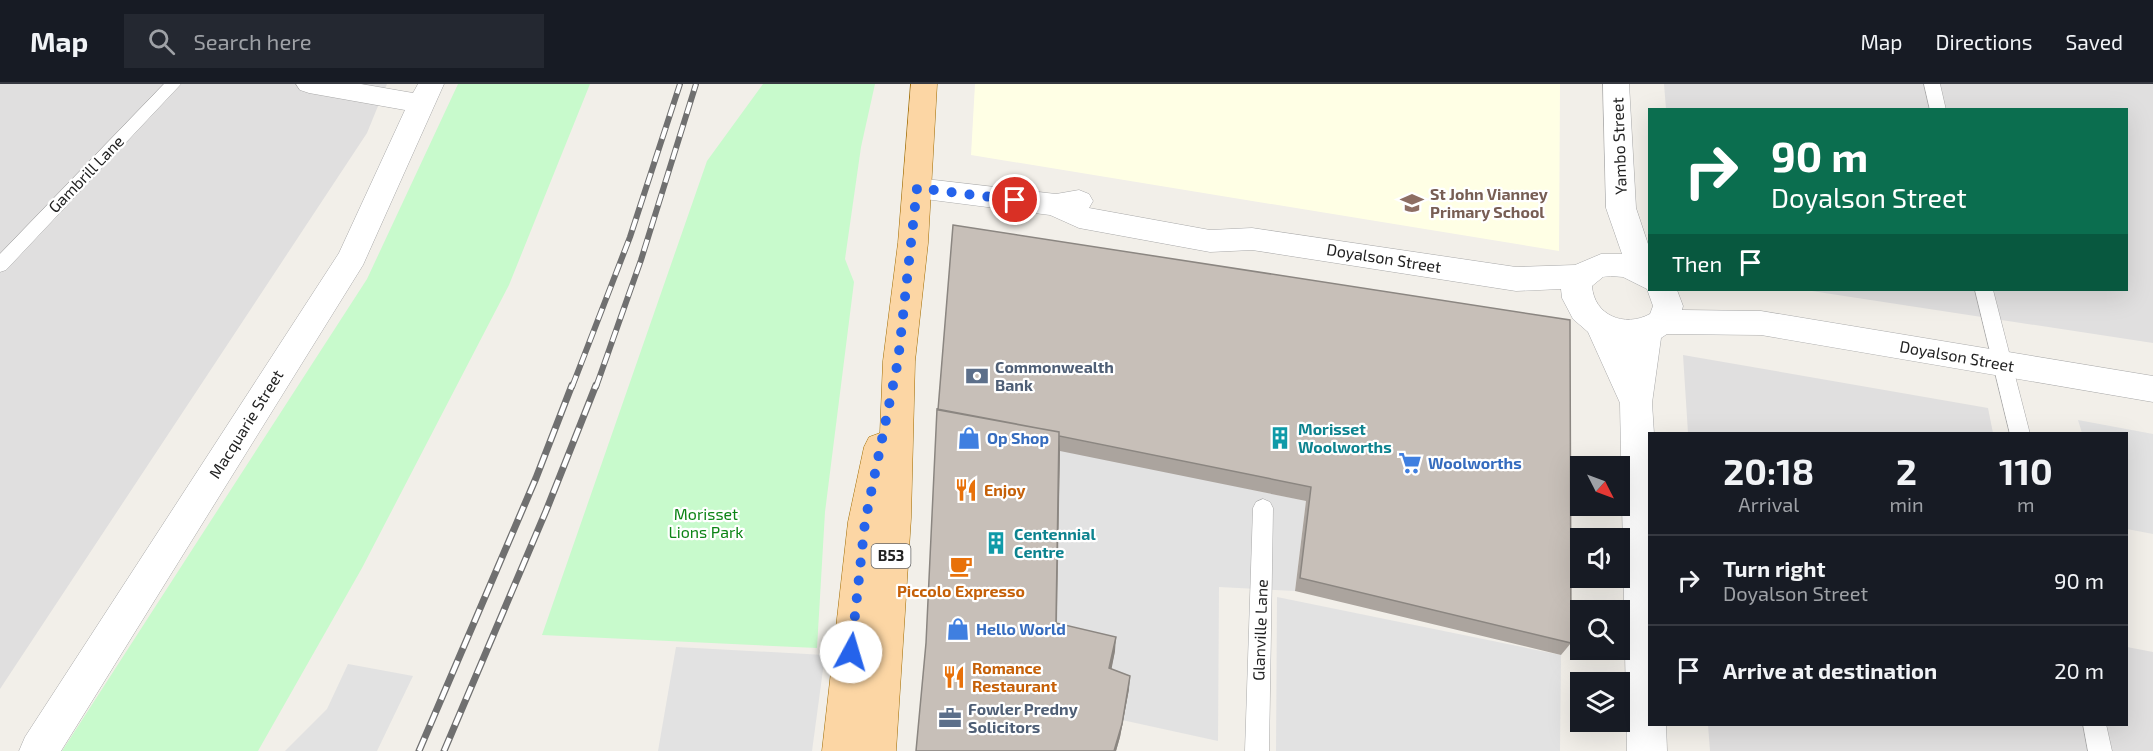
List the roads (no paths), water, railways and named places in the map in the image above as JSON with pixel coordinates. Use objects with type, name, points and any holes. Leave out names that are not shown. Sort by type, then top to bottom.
[{"type":"main road","name":"B53","points":[[876,751],[894,518],[898,361],[917,188],[924,84]]},
{"type":"main road","name":"B53","points":[[842,751],[865,522],[898,361]]},
{"type":"street","points":[[309,84],[427,94]]},
{"type":"street","name":"Yambo Street","points":[[1616,84],[1621,208],[1648,267]]},
{"type":"street","name":"Macquarie Street","points":[[39,751],[352,257],[427,94]]},
{"type":"street","name":"Doyalson Street","points":[[917,188],[1056,205],[1078,217],[1210,240],[1252,239],[1516,279],[1589,271],[1619,265],[1648,279]]},
{"type":"street","name":"Yambo Street","points":[[1589,271],[1621,208]]},
{"type":"street","points":[[1589,271],[1576,283],[1575,291],[1636,403]]},
{"type":"street","name":"Doyalson Street","points":[[1516,279],[1623,333],[1654,327],[1761,323],[2153,389]]},
{"type":"street","points":[[1647,751],[1636,403],[1654,327],[1667,314],[1668,306],[1660,291]]},
{"type":"street","name":"Doyalson Street","points":[[1678,291],[1761,323]]},
{"type":"lane","name":"Gambrill Lane","points":[[0,265],[173,84]]},
{"type":"lane","points":[[1932,84],[1938,108]]},
{"type":"lane","points":[[1984,291],[2019,432]]},
{"type":"lane","name":"Glanville Lane","points":[[1257,751],[1263,508]]},
{"type":"lane","points":[[2094,726],[2100,751]]},
{"type":"railway","points":[[572,387],[630,237],[680,84]]},
{"type":"railway","points":[[596,387],[641,260],[696,84]]},
{"type":"railway","points":[[419,751],[536,478],[572,385]]},
{"type":"railway","points":[[444,751],[546,511],[596,385]]},
{"type":"place","name":"St John Vianney Primary School","points":[[1412,203]]},
{"type":"place","name":"Commonwealth Bank","points":[[977,376]]},
{"type":"place","name":"Op Shop","points":[[969,438]]},
{"type":"place","name":"Morisset Woolworths","points":[[1280,438]]},
{"type":"place","name":"Woolworths","points":[[1410,463]]},
{"type":"place","name":"Enjoy","points":[[966,490]]},
{"type":"place","name":"Centennial Centre","points":[[996,543]]},
{"type":"place","name":"Piccolo Expresso","points":[[961,566]]},
{"type":"place","name":"Hello World","points":[[958,629]]},
{"type":"place","name":"Romance Restaurant","points":[[954,677]]},
{"type":"place","name":"Fowler Predny Solicitors","points":[[950,718]]},
{"type":"park label","name":"Morisset Lions Park","points":[[706,523]]}]
